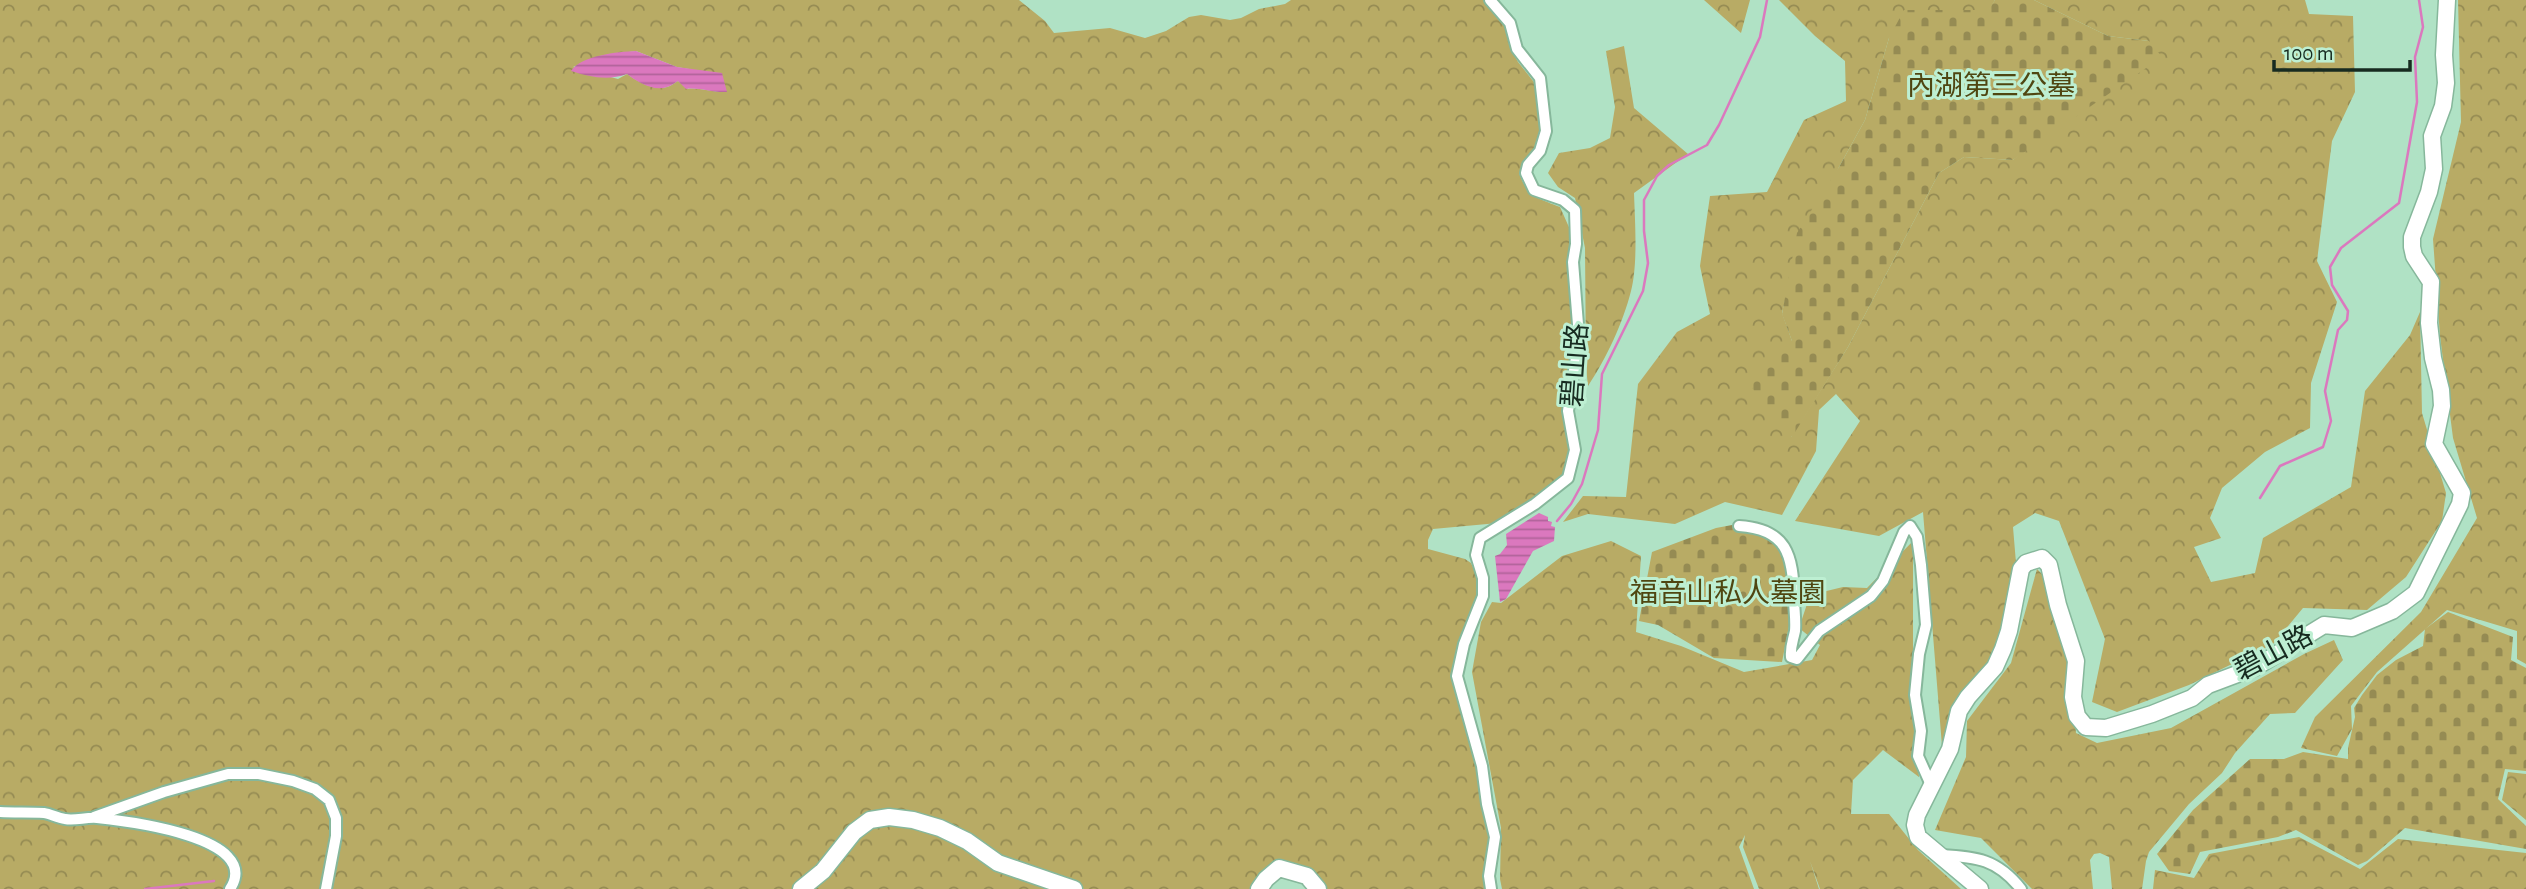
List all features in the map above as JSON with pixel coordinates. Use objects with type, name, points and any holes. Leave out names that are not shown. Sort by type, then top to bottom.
[{"type":"street","name":"碧山路","points":[[1490,0],[1510,23],[1517,49],[1540,78],[1546,131],[1540,151],[1525,173],[1534,190],[1563,200],[1575,211],[1574,286],[1579,337],[1568,411],[1575,450],[1568,478],[1480,538],[1476,555],[1483,578],[1483,596],[1464,643],[1457,676],[1482,766],[1495,836],[1489,876],[1491,889]]},
{"type":"street","name":"碧山路","points":[[1980,889],[1919,837],[1915,825],[1917,815],[1950,749],[1959,711],[1995,667],[1999,658],[2009,631],[2021,569],[2031,560],[2042,558],[2049,565],[2058,605],[2076,661],[2073,697],[2077,716],[2086,727],[2106,728],[2152,715],[2192,698],[2208,685],[2256,667],[2324,625],[2352,628],[2392,611],[2416,593],[2460,504],[2462,494],[2434,444],[2442,406],[2429,323],[2431,282],[2414,257],[2412,247],[2412,237],[2429,192],[2434,169],[2432,136],[2445,94],[2447,0]]},
{"type":"street","points":[[1739,526],[1760,527],[1779,539],[1789,556],[1794,570],[1795,631],[1790,646],[1791,657],[1797,659],[1819,631],[1871,596],[1883,581],[1904,532],[1910,526],[1917,537],[1922,565],[1926,625],[1919,654],[1915,695],[1922,731],[1918,756],[1931,785]]},
{"type":"street","points":[[0,812],[45,813],[67,820],[94,817],[164,792],[228,774],[259,774],[293,781],[315,789],[329,800],[336,818],[336,836],[326,889]]},
{"type":"street","points":[[94,817],[150,825],[201,838],[223,853],[233,864],[235,881],[230,889]]},
{"type":"street","points":[[801,889],[823,871],[855,832],[870,820],[889,817],[913,820],[940,828],[967,841],[998,863],[1073,889]]},
{"type":"street","points":[[1941,855],[1977,857],[2010,875],[2021,889]]},
{"type":"street","points":[[1259,889],[1266,878],[1279,868],[1307,876],[1318,889]]},
{"type":"green space","points":[[0,0],[1019,0],[1045,21],[1054,33],[1110,28],[1145,38],[1166,31],[1189,17],[1201,15],[1230,20],[1291,0],[1486,0],[1506,28],[1511,49],[1537,86],[1541,136],[1537,148],[1519,173],[1530,192],[1560,207],[1572,234],[1575,342],[1565,414],[1572,449],[1563,478],[1498,523],[1433,529],[1428,540],[1428,549],[1465,559],[1471,563],[1477,576],[1478,596],[1457,665],[1488,822],[1486,889],[1322,889],[1292,867],[1253,889],[1084,889],[884,814],[794,889],[0,889]],"holes":[[[636,51],[689,69],[722,92],[688,89],[678,81],[667,87],[656,88],[627,74],[618,79],[573,67],[600,56]]]},
{"type":"green space","points":[[1704,0],[1750,0],[1741,33]]},
{"type":"green space","points":[[1779,0],[1995,0],[1989,10],[1889,38],[1865,120],[1839,167],[1791,276],[1782,313],[1792,341],[1791,437],[1848,347],[1939,173],[1964,157],[2013,160],[2149,41],[2108,36],[2034,0],[2305,0],[2309,14],[2353,16],[2355,92],[2332,141],[2317,261],[2337,302],[2311,383],[2310,428],[2265,452],[2222,488],[2210,518],[2221,538],[2194,547],[2211,582],[2255,573],[2263,538],[2351,487],[2365,391],[2410,335],[2420,312],[2422,413],[2446,493],[2442,521],[2406,577],[2367,610],[2303,608],[2273,644],[2189,685],[2117,712],[2092,702],[2105,639],[2059,521],[2035,513],[2013,527],[2017,575],[1990,669],[1954,707],[1942,746],[1923,512],[1879,536],[1795,521],[1860,421],[1836,394],[1819,410],[1816,451],[1782,515],[1725,502],[1675,524],[1588,514],[1563,522],[1583,496],[1626,497],[1638,384],[1677,332],[1710,314],[1700,266],[1710,196],[1767,192],[1804,120],[1846,101],[1845,61]]},
{"type":"green space","name":"內湖第三公墓","points":[[1995,0],[2034,0],[2108,36],[2149,41],[2162,57],[2013,160],[1964,157],[1939,173],[1848,347],[1792,437],[1766,415],[1750,383],[1792,341],[1782,314],[1797,233],[1865,120],[1889,38],[1904,10],[1988,10]]},
{"type":"green space","points":[[2458,0],[2526,0],[2526,664],[2517,659],[2517,631],[2447,610],[2377,672],[2351,706],[2352,729],[2337,756],[2301,748],[2315,717],[2421,612],[2477,518],[2453,438],[2440,336],[2433,239],[2461,122]]},
{"type":"green space","points":[[1624,46],[1634,108],[1688,154],[1634,193],[1635,256],[1631,291],[1613,340],[1588,386],[1585,248],[1575,198],[1558,187],[1548,173],[1559,153],[1590,148],[1610,138],[1615,107],[1606,51]]},
{"type":"green space","name":"福音山私人墓園","points":[[1732,525],[1761,526],[1788,559],[1795,595],[1782,662],[1714,658],[1658,625],[1639,621],[1652,552],[1716,528]]},
{"type":"green space","points":[[1611,541],[1641,556],[1636,632],[1681,646],[1744,672],[1812,660],[1820,645],[1799,628],[1810,595],[1843,587],[1867,588],[1913,541],[1913,701],[1919,777],[1883,750],[1853,780],[1851,814],[1889,814],[1918,850],[1961,889],[1820,889],[1810,861],[1819,889],[1759,889],[1743,847],[1745,835],[1739,847],[1754,889],[1502,889],[1501,828],[1472,672],[1481,622],[1492,602],[1501,603],[1562,556]]},
{"type":"green space","points":[[2037,569],[2050,582],[2069,659],[2076,733],[2097,743],[2171,728],[2334,640],[2343,660],[2295,713],[2270,714],[2235,753],[2222,773],[2189,804],[2149,852],[2142,889],[2112,889],[2109,857],[2100,853],[2094,854],[2090,860],[2093,889],[2032,889],[1981,838],[1935,830],[1966,757],[1967,721],[2011,663]]},
{"type":"green space","points":[[2448,612],[2513,637],[2511,660],[2526,668],[2526,771],[2505,769],[2498,799],[2526,826],[2526,849],[2405,828],[2367,861],[2358,865],[2296,830],[2278,837],[2200,852],[2190,874],[2169,871],[2157,854],[2193,810],[2250,759],[2284,759],[2303,752],[2348,759],[2354,708],[2362,695],[2377,675],[2396,660],[2423,646],[2425,629]]},
{"type":"green space","points":[[2508,772],[2526,774],[2526,820],[2502,800]]},
{"type":"green space","points":[[872,823],[914,825],[1062,889],[806,889]]},
{"type":"green space","points":[[2299,837],[2360,869],[2398,839],[2526,853],[2526,889],[2153,889],[2155,870],[2194,878],[2209,854]]},
{"type":"shaded area","points":[[636,51],[677,67],[722,73],[727,92],[686,89],[678,81],[668,87],[656,88],[640,83],[627,74],[599,77],[571,71],[591,58]]},
{"type":"shaded area","points":[[1539,513],[1548,517],[1548,521],[1552,522],[1551,526],[1555,527],[1554,541],[1533,551],[1506,599],[1500,602],[1495,556],[1507,545],[1506,534]]},
{"type":"waterway","points":[[1557,521],[1582,484],[1598,430],[1602,374],[1643,291],[1648,263],[1644,200],[1657,176],[1669,165],[1707,145],[1760,37],[1767,0]]},
{"type":"waterway","points":[[2260,498],[2280,466],[2323,447],[2331,421],[2325,391],[2338,330],[2347,320],[2348,311],[2332,285],[2330,267],[2341,248],[2399,203],[2417,102],[2415,57],[2423,27],[2419,0]]},
{"type":"waterway","points":[[145,889],[214,881]]}]
